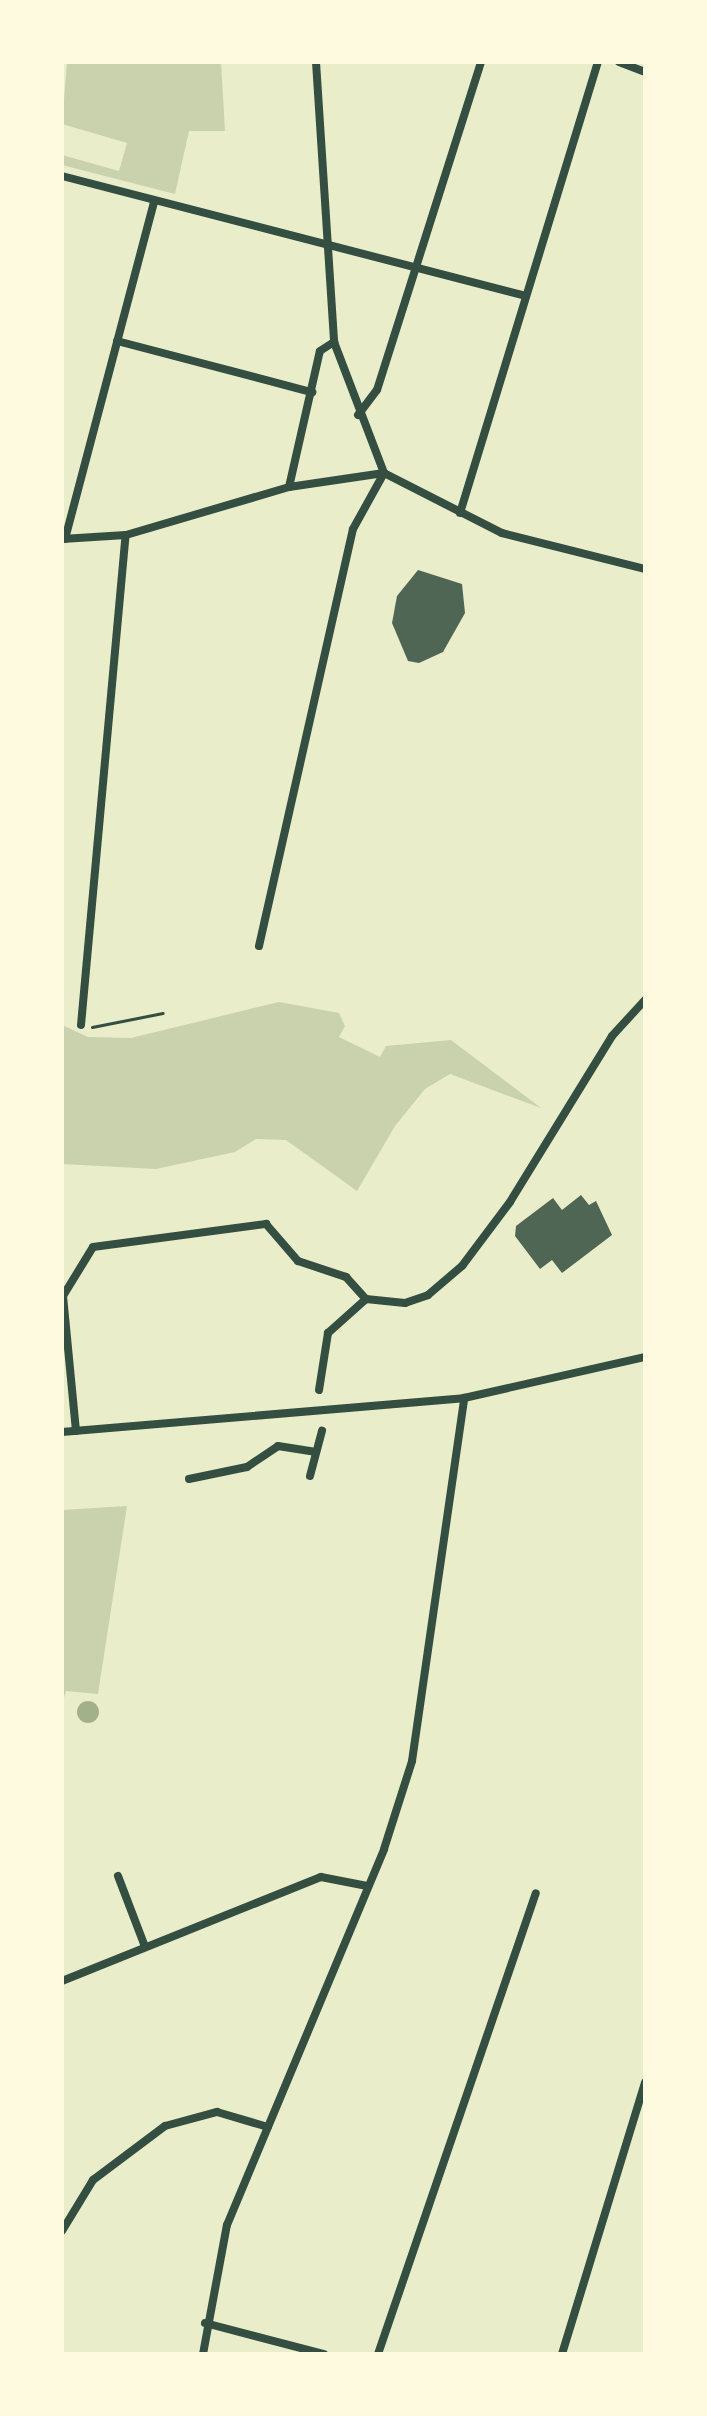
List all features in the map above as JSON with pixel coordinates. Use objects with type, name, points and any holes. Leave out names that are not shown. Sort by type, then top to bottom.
[{"type":"street","points":[[316,62],[334,342],[358,415],[384,473]]},
{"type":"street","points":[[358,415],[377,390],[481,62]]},
{"type":"street","points":[[460,513],[598,62]]},
{"type":"street","points":[[619,62],[645,72]]},
{"type":"street","points":[[62,176],[526,296]]},
{"type":"street","points":[[154,201],[63,539],[126,535],[289,487],[384,473],[502,533],[645,569]]},
{"type":"street","points":[[117,341],[312,392]]},
{"type":"street","points":[[289,487],[320,351],[334,342]]},
{"type":"street","points":[[259,946],[353,529],[384,473]]},
{"type":"street","points":[[81,1025],[126,535]]},
{"type":"street","points":[[76,1431],[63,1296],[79,1262],[100,1243],[266,1224],[298,1261],[346,1277],[366,1299],[405,1303],[428,1295],[462,1266],[612,1036],[645,1000]]},
{"type":"street","points":[[319,1390],[328,1333],[366,1299]]},
{"type":"street","points":[[62,1432],[464,1398],[645,1357]]},
{"type":"street","points":[[203,2354],[205,2323],[227,2225],[367,1886],[412,1761],[464,1398]]},
{"type":"street","points":[[310,1476],[322,1431]]},
{"type":"street","points":[[189,1479],[247,1467],[278,1446],[315,1452]]},
{"type":"street","points":[[118,1876],[144,1944]]},
{"type":"street","points":[[62,1981],[144,1944],[321,1877],[367,1886]]},
{"type":"street","points":[[378,2354],[536,1893]]},
{"type":"street","points":[[562,2354],[645,2082]]},
{"type":"street","points":[[62,2231],[93,2180],[165,2126],[217,2112],[268,2127]]},
{"type":"street","points":[[205,2323],[324,2354]]},
{"type":"path","points":[[81,1025],[163,1013]]},
{"type":"shaded area","points":[[67,62],[221,62],[225,131],[189,131],[175,194],[62,165],[62,155],[119,171],[127,143],[62,124]]},
{"type":"shaded area","points":[[279,1002],[339,1013],[345,1026],[339,1037],[380,1057],[386,1046],[451,1040],[541,1108],[450,1074],[425,1089],[395,1126],[357,1191],[286,1140],[256,1139],[235,1152],[156,1169],[62,1164],[62,1025],[88,1037],[131,1038]]},
{"type":"shaded area","points":[[127,1506],[98,1694],[66,1691],[62,1704],[62,1510]]},
{"type":"shaded area","points":[[84,1701],[92,1701],[99,1712],[92,1723],[84,1723],[77,1716],[77,1708]]},
{"type":"building","points":[[418,570],[462,584],[465,613],[443,652],[419,663],[408,661],[392,623],[397,596]]},
{"type":"building","points":[[581,1195],[589,1205],[596,1201],[612,1235],[562,1273],[552,1260],[540,1269],[515,1236],[516,1226],[553,1198],[562,1210]]}]
